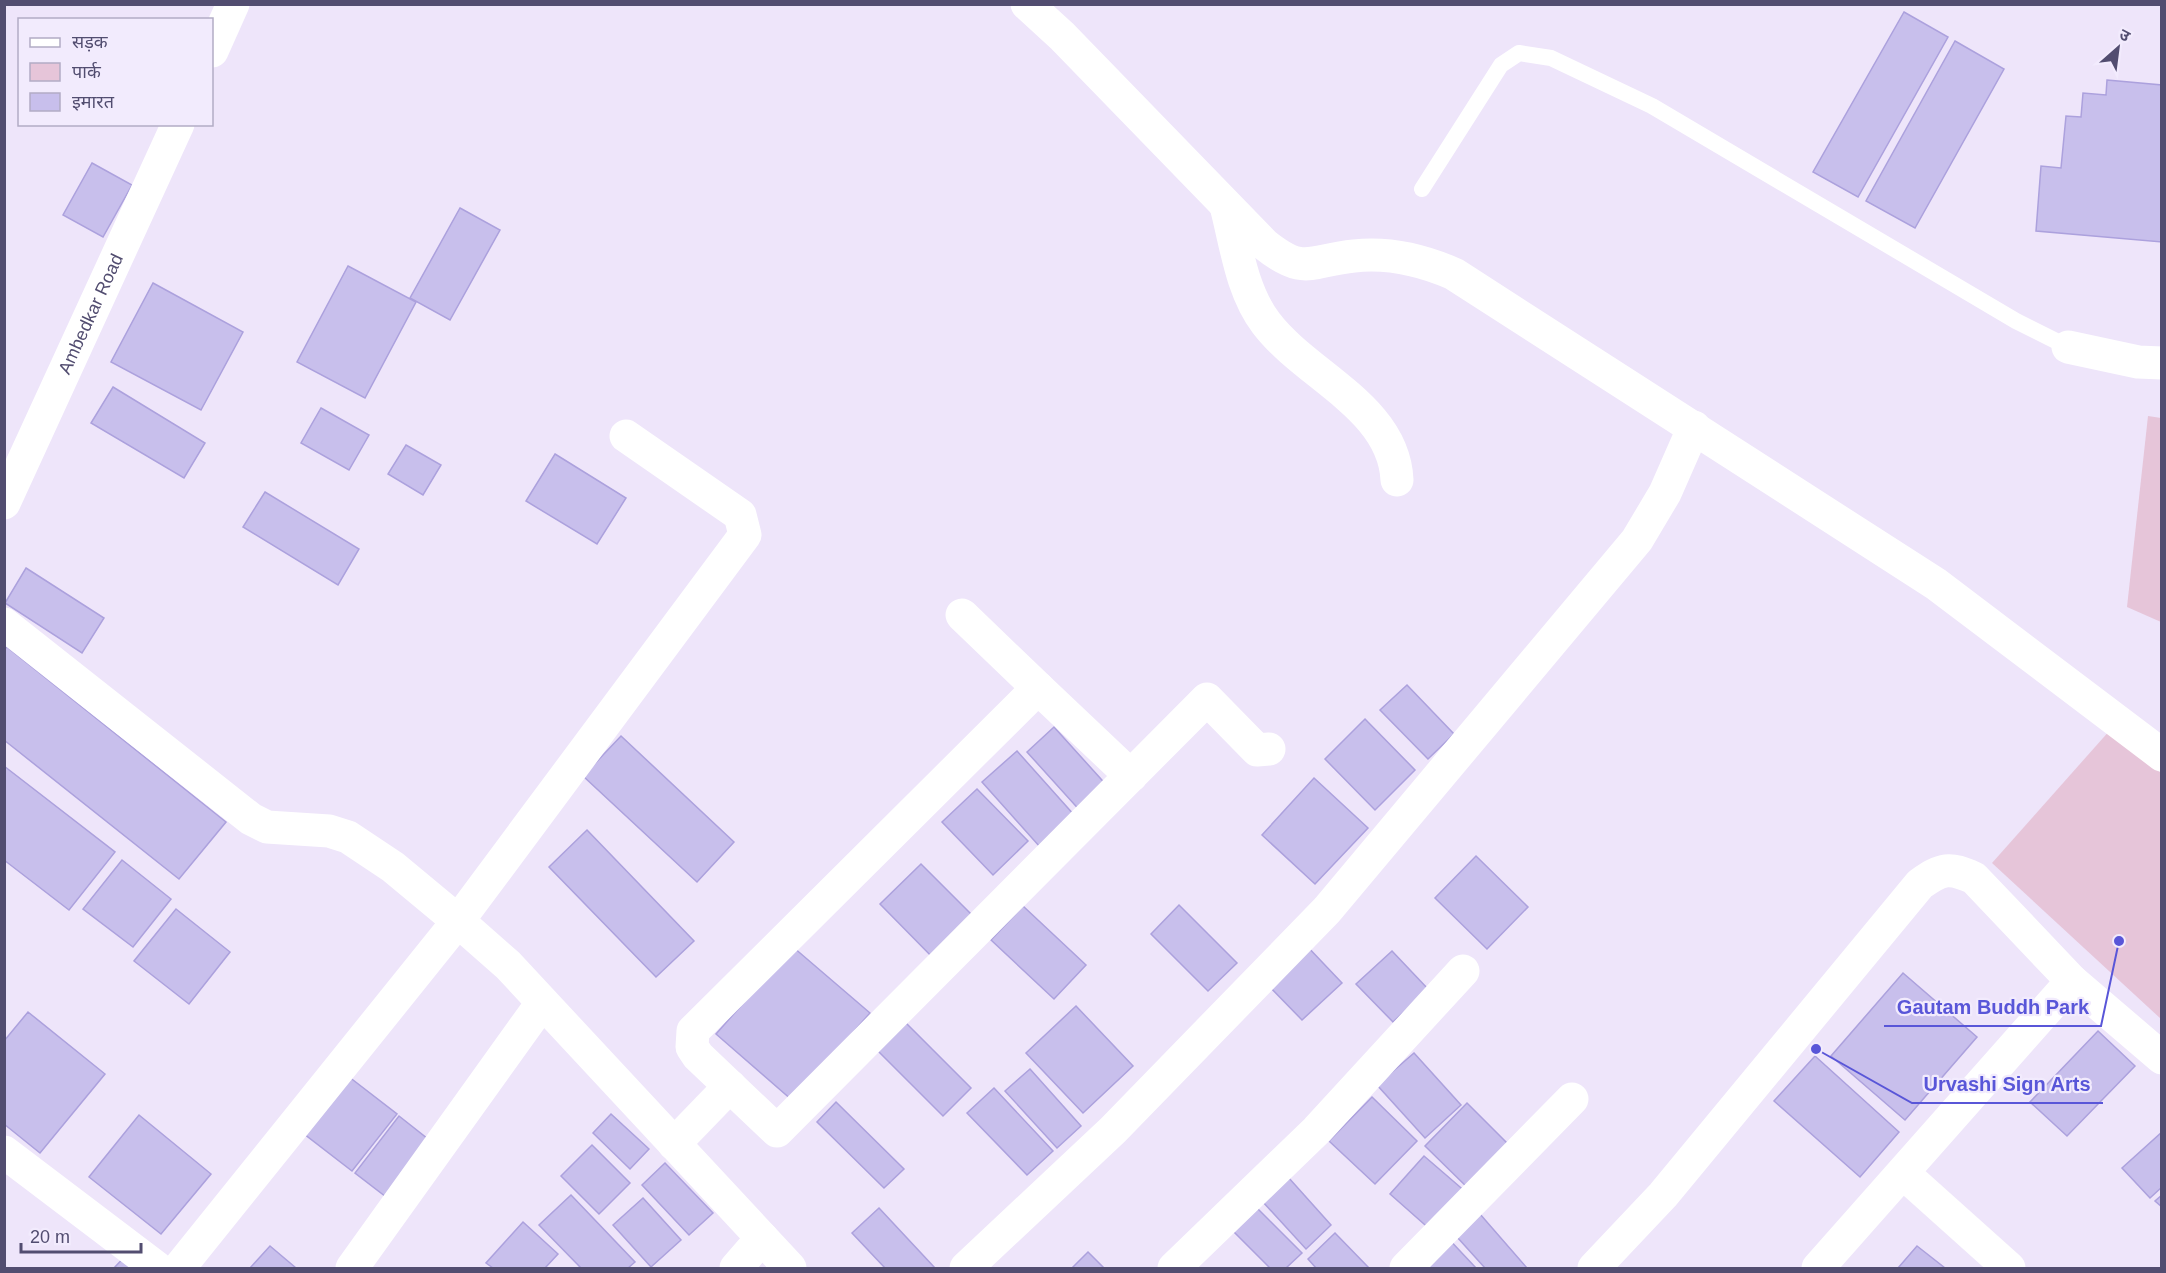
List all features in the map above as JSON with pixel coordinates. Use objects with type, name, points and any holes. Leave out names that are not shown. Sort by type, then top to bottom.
[{"type":"street","points":[[213,49],[233,4]]},
{"type":"street","points":[[1027,4],[1062,36],[1264,244],[1284,260],[1307,266],[1354,256],[1397,256],[1427,262],[1454,274],[1936,584],[2162,756]]},
{"type":"street","name":"Ambedkar Road","points":[[4,502],[177,126]]},
{"type":"street","points":[[1225,204],[1248,289],[1257,308],[1281,339],[1382,430],[1397,461],[1397,480]]},
{"type":"street","points":[[2068,347],[2138,362],[2162,363]]},
{"type":"street","points":[[966,1269],[1113,1130],[1327,910],[1637,540],[1665,493],[1694,427]]},
{"type":"street","points":[[179,1269],[458,921],[745,535],[740,515],[626,436]]},
{"type":"street","points":[[962,615],[1131,776]]},
{"type":"street","points":[[4,624],[251,819],[267,827],[329,831],[348,837],[393,867],[508,965],[790,1269]]},
{"type":"street","points":[[1038,688],[693,1032],[692,1047],[698,1056],[777,1131],[1207,699],[1257,750],[1269,749]]},
{"type":"street","points":[[1594,1269],[1664,1195],[1920,884],[1939,871],[1956,870],[1974,878],[2072,981],[2162,1058]]},
{"type":"street","points":[[1174,1269],[1317,1130],[1462,970]]},
{"type":"street","points":[[1818,1269],[2072,981]]},
{"type":"street","points":[[352,1269],[542,1003]]},
{"type":"street","points":[[674,1144],[730,1086]]},
{"type":"street","points":[[1406,1269],[1572,1099]]},
{"type":"street","points":[[4,1152],[157,1269]]},
{"type":"street","points":[[1903,1173],[2008,1269]]},
{"type":"street","points":[[736,1269],[762,1238]]},
{"type":"lane","points":[[1422,189],[1501,65],[1519,53],[1551,58],[1652,106],[2016,321],[2068,347]]},
{"type":"green space","points":[[2148,416],[2161,418],[2161,622],[2127,607]]},
{"type":"green space","points":[[2111,729],[2161,773],[2161,1019],[1992,863]]},
{"type":"building","points":[[1904,12],[1948,37],[1858,197],[1813,172]]},
{"type":"building","points":[[1955,41],[2004,69],[1915,228],[1866,201]]},
{"type":"building","points":[[2107,80],[2162,85],[2162,242],[2036,231],[2041,166],[2061,168],[2066,116],[2081,117],[2083,93],[2106,95]]},
{"type":"building","points":[[92,163],[132,185],[103,237],[63,215]]},
{"type":"building","points":[[460,208],[500,230],[450,320],[410,298]]},
{"type":"building","points":[[348,266],[416,302],[365,398],[297,362]]},
{"type":"building","points":[[153,283],[243,332],[201,410],[111,362]]},
{"type":"building","points":[[113,387],[205,443],[184,478],[91,423]]},
{"type":"building","points":[[321,408],[369,435],[349,470],[301,443]]},
{"type":"building","points":[[406,445],[441,465],[423,495],[388,474]]},
{"type":"building","points":[[555,454],[626,498],[597,544],[526,501]]},
{"type":"building","points":[[265,492],[359,549],[338,585],[243,527]]},
{"type":"building","points":[[26,568],[104,618],[82,653],[5,603]]},
{"type":"building","points":[[7,647],[226,822],[179,879],[4,740],[4,650]]},
{"type":"building","points":[[1407,685],[1454,734],[1428,759],[1380,710]]},
{"type":"building","points":[[1365,719],[1415,770],[1375,810],[1325,759]]},
{"type":"building","points":[[1054,727],[1110,789],[1083,814],[1027,752]]},
{"type":"building","points":[[621,736],[734,842],[697,882],[583,776]]},
{"type":"building","points":[[1017,751],[1075,816],[1040,847],[982,782]]},
{"type":"building","points":[[4,766],[115,852],[69,910],[4,860]]},
{"type":"building","points":[[1314,778],[1368,828],[1315,884],[1262,835]]},
{"type":"building","points":[[977,789],[1028,841],[993,875],[942,822]]},
{"type":"building","points":[[587,830],[694,941],[656,977],[549,867]]},
{"type":"building","points":[[1476,856],[1528,907],[1487,949],[1435,898]]},
{"type":"building","points":[[122,860],[171,899],[133,947],[83,909]]},
{"type":"building","points":[[921,864],[980,923],[939,964],[880,904]]},
{"type":"building","points":[[1179,905],[1237,963],[1208,991],[1151,934]]},
{"type":"building","points":[[1023,906],[1086,965],[1054,999],[991,940]]},
{"type":"building","points":[[176,909],[230,952],[189,1004],[134,961]]},
{"type":"building","points":[[1304,943],[1342,983],[1302,1020],[1264,981]]},
{"type":"building","points":[[793,947],[870,1013],[793,1101],[716,1034]]},
{"type":"building","points":[[1392,951],[1428,989],[1393,1022],[1356,984]]},
{"type":"building","points":[[1903,973],[1977,1037],[1905,1120],[1831,1056]]},
{"type":"building","points":[[1076,1006],[1133,1066],[1083,1113],[1026,1053]]},
{"type":"building","points":[[28,1012],[105,1074],[40,1153],[4,1124],[4,1041]]},
{"type":"building","points":[[904,1021],[971,1088],[943,1116],[876,1049]]},
{"type":"building","points":[[2098,1031],[2135,1066],[2067,1136],[2030,1102]]},
{"type":"building","points":[[1414,1053],[1461,1105],[1425,1138],[1377,1085]]},
{"type":"building","points":[[1815,1056],[1899,1132],[1860,1177],[1774,1101]]},
{"type":"building","points":[[1030,1069],[1081,1126],[1057,1148],[1005,1091]]},
{"type":"building","points":[[344,1073],[397,1114],[352,1171],[299,1130]]},
{"type":"building","points":[[994,1088],[1053,1151],[1027,1175],[967,1113]]},
{"type":"building","points":[[1372,1097],[1417,1141],[1375,1184],[1329,1141]]},
{"type":"building","points":[[836,1102],[904,1169],[884,1188],[817,1122]]},
{"type":"building","points":[[1467,1103],[1514,1150],[1473,1193],[1425,1146]]},
{"type":"building","points":[[611,1114],[649,1149],[630,1169],[593,1133]]},
{"type":"building","points":[[139,1115],[211,1174],[161,1234],[89,1177]]},
{"type":"building","points":[[399,1116],[433,1143],[390,1200],[355,1173]]},
{"type":"building","points":[[2162,1132],[2162,1187],[2150,1198],[2122,1168]]},
{"type":"building","points":[[592,1145],[630,1183],[599,1214],[561,1176]]},
{"type":"building","points":[[1424,1156],[1467,1193],[1433,1232],[1390,1194]]},
{"type":"building","points":[[665,1163],[713,1213],[689,1235],[642,1185]]},
{"type":"building","points":[[1288,1177],[1331,1225],[1306,1249],[1262,1201]]},
{"type":"building","points":[[571,1195],[635,1262],[628,1268],[581,1268],[539,1225]]},
{"type":"building","points":[[2162,1195],[2162,1207],[2155,1201]]},
{"type":"building","points":[[643,1198],[681,1240],[651,1267],[613,1225]]},
{"type":"building","points":[[1252,1203],[1302,1253],[1286,1268],[1270,1268],[1228,1226]]},
{"type":"building","points":[[1473,1206],[1527,1268],[1485,1268],[1448,1227]]},
{"type":"building","points":[[879,1208],[935,1268],[885,1268],[852,1233]]},
{"type":"building","points":[[523,1222],[558,1254],[545,1268],[493,1268],[486,1263]]},
{"type":"building","points":[[1335,1233],[1369,1268],[1316,1268],[1308,1259]]},
{"type":"building","points":[[1445,1235],[1476,1268],[1408,1268]]},
{"type":"building","points":[[270,1246],[296,1268],[250,1268]]},
{"type":"building","points":[[1917,1246],[1945,1268],[1898,1268]]},
{"type":"building","points":[[130,1251],[150,1268],[114,1268]]},
{"type":"building","points":[[1088,1252],[1104,1268],[1072,1268]]},
{"type":"place","name":"Gautam Buddh Park","points":[[2119,941]]},
{"type":"place","name":"Urvashi Sign Arts","points":[[1816,1049]]}]
